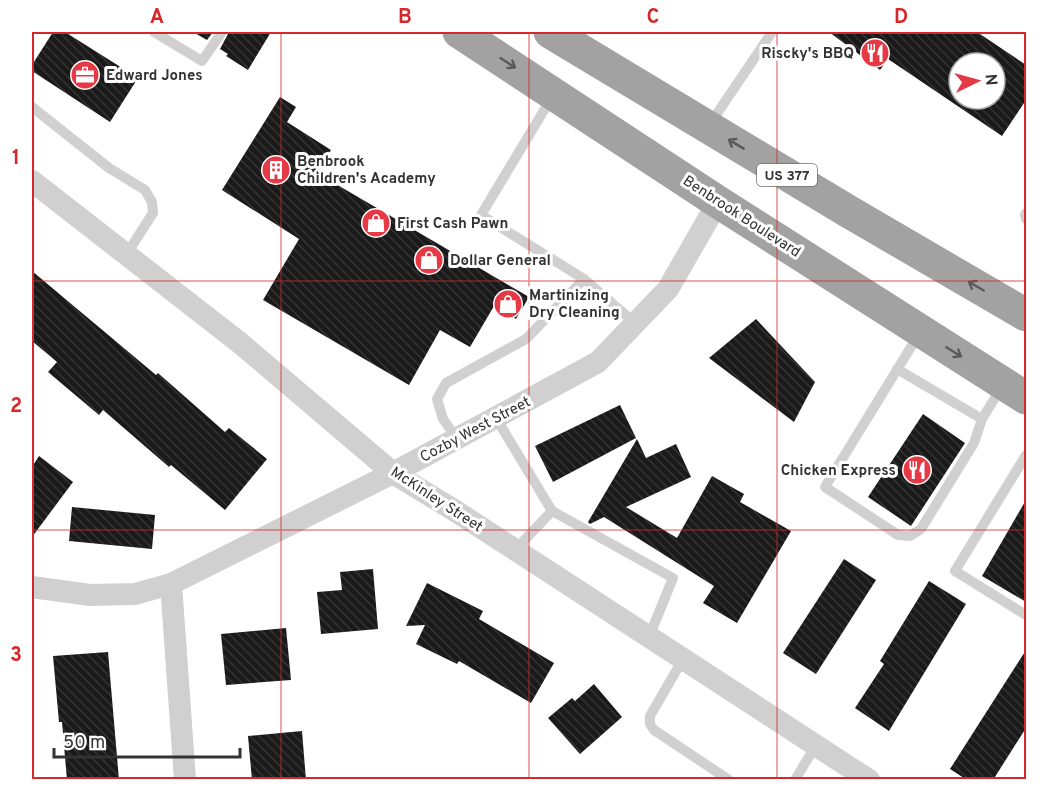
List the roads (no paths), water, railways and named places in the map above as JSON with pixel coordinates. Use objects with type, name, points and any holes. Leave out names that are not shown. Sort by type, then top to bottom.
[{"type":"highway","name":"Benbrook Boulevard","points":[[459,32],[718,202],[1015,391]]},
{"type":"highway","name":"US 377","points":[[550,32],[851,213],[1024,309]]},
{"type":"street","name":"McKinley Street","points":[[32,181],[240,343],[393,473],[869,780]]},
{"type":"street","name":"Cozby West Street","points":[[32,587],[90,595],[135,594],[171,584],[393,473],[598,362],[668,289],[718,202]]},
{"type":"street","points":[[171,584],[185,780]]},
{"type":"lane","points":[[154,32],[202,62],[222,32]]},
{"type":"lane","points":[[708,127],[772,32]]},
{"type":"lane","points":[[554,93],[481,215],[584,279],[635,324]]},
{"type":"lane","points":[[32,107],[108,168],[145,190],[152,202],[153,213],[126,255]]},
{"type":"lane","points":[[1026,213],[1026,219]]},
{"type":"lane","points":[[457,439],[443,419],[437,399],[446,383],[526,339],[584,279]]},
{"type":"lane","points":[[921,331],[825,488],[898,535],[910,536],[921,529],[974,443],[982,419],[1015,391]]},
{"type":"lane","points":[[897,369],[982,419]]},
{"type":"lane","points":[[496,418],[552,511],[673,578],[649,636]]},
{"type":"lane","points":[[1026,455],[955,571],[1026,615]]},
{"type":"lane","points":[[515,550],[552,511]]},
{"type":"lane","points":[[683,659],[651,716],[650,724],[654,730],[729,780]]},
{"type":"lane","points":[[795,780],[816,745]]},
{"type":"place","name":"Riscky's BBQ","points":[[875,53]]},
{"type":"place","name":"Edward Jones","points":[[85,75]]},
{"type":"place","name":"Benbrook Children's Academy","points":[[276,170]]},
{"type":"place","name":"First Cash Pawn","points":[[376,223]]},
{"type":"place","name":"Dollar General","points":[[429,260]]},
{"type":"place","name":"Martinizing Dry Cleaning","points":[[508,304]]},
{"type":"place","name":"Chicken Express","points":[[917,470]]}]
